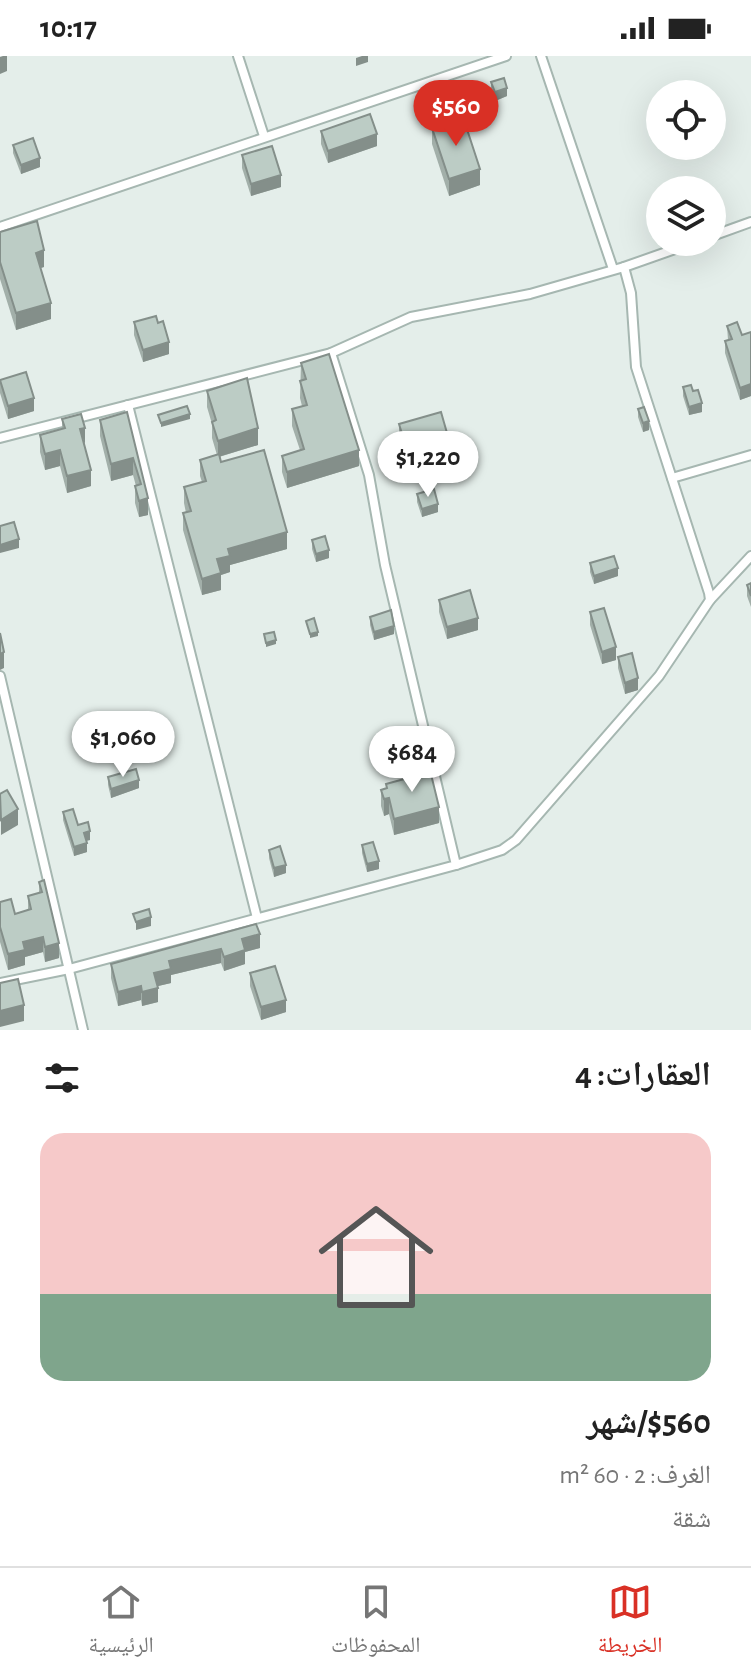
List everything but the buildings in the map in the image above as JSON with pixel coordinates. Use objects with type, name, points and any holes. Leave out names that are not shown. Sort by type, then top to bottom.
[{"type":"street","points":[[238,56],[264,136]]},
{"type":"street","points":[[0,227],[506,56]]},
{"type":"street","points":[[541,56],[613,269]]},
{"type":"street","points":[[726,231],[751,222]]},
{"type":"street","points":[[0,438],[331,353],[411,317],[443,308],[530,294],[655,256]]},
{"type":"street","points":[[624,267],[631,293],[636,367],[710,600]]},
{"type":"street","points":[[331,353],[369,475],[388,579],[456,865]]},
{"type":"street","points":[[128,405],[257,918]]},
{"type":"street","points":[[672,478],[751,455]]},
{"type":"street","points":[[0,983],[69,969],[502,850],[516,840],[659,676],[710,600],[751,556]]},
{"type":"street","points":[[0,676],[83,1030]]}]
